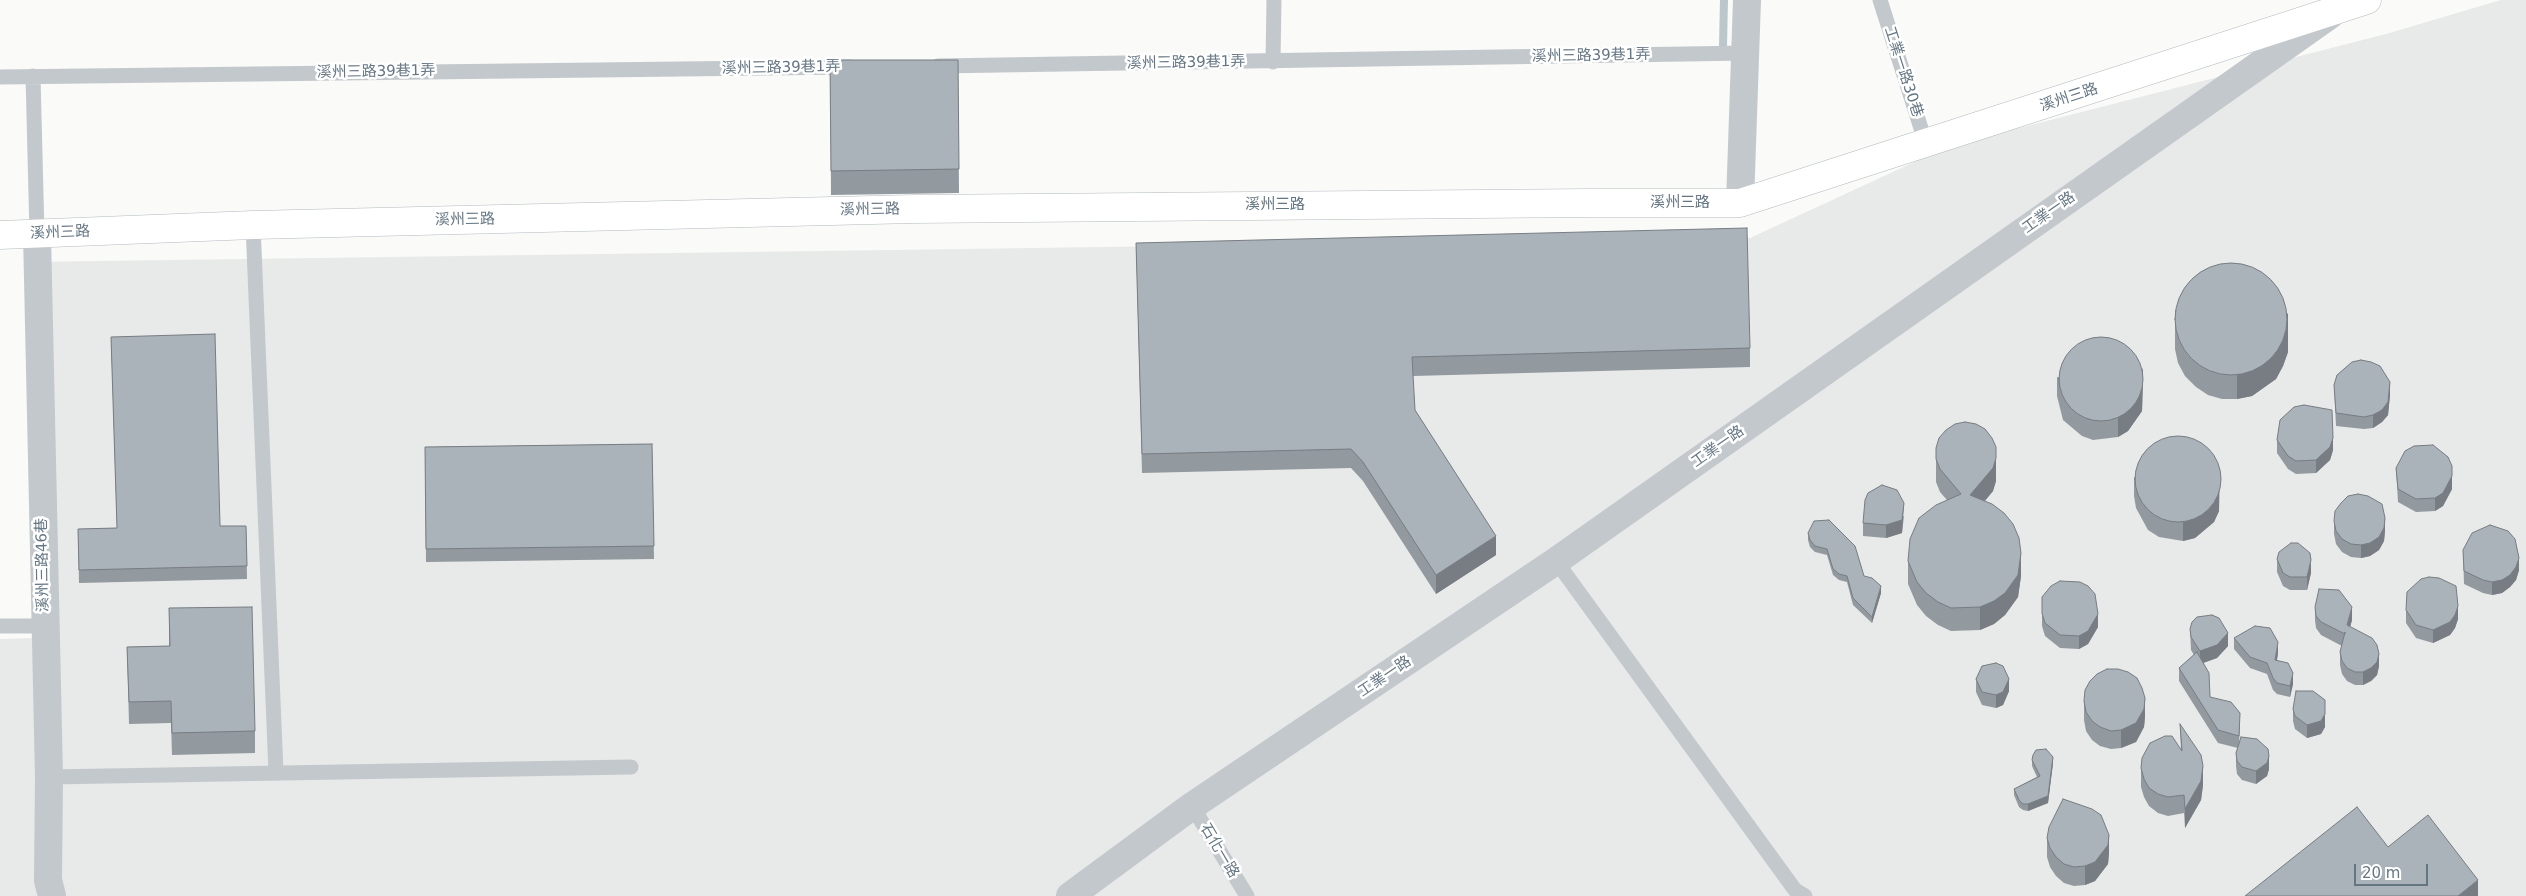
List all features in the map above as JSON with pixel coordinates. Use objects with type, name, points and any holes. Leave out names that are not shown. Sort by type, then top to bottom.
[{"type":"street","points":[[1740,204],[1747,53],[1747,0]]},
{"type":"street","name":"工業一路","points":[[1070,896],[1192,806],[1556,562],[2339,8],[2367,0]]},
{"type":"street","name":"溪州三路","points":[[0,234],[253,225],[914,209],[1472,203],[1740,204],[2339,8]]},
{"type":"street","name":"溪州三路46巷","points":[[37,234],[44,626],[49,777],[48,880],[52,896]]},
{"type":"lane","points":[[1273,62],[1274,0]]},
{"type":"lane","name":"工業一路30巷","points":[[1880,0],[1926,144]]},
{"type":"lane","name":"溪州三路39巷1弄","points":[[926,66],[1747,53]]},
{"type":"lane","name":"溪州三路39巷1弄","points":[[0,77],[867,67]]},
{"type":"lane","points":[[33,76],[37,234]]},
{"type":"lane","points":[[253,225],[276,772]]},
{"type":"lane","points":[[1556,562],[1796,890],[1805,896]]},
{"type":"lane","points":[[0,626],[44,626]]},
{"type":"lane","points":[[49,777],[631,767]]},
{"type":"lane","name":"石化一路","points":[[1192,806],[1247,896]]},
{"type":"shaded area","points":[[2501,0],[2526,0],[2526,896],[0,896],[0,639],[34,638],[29,262],[1750,238],[1949,146],[2386,34]]},
{"type":"building","points":[[830,60],[958,60],[959,169],[831,171]]},
{"type":"building","points":[[1747,228],[1750,348],[1412,357],[1415,410],[1496,536],[1436,575],[1363,462],[1351,449],[1142,454],[1136,243]]},
{"type":"building","points":[[2231,263],[2253,267],[2271,279],[2283,297],[2287,319],[2283,341],[2271,359],[2253,371],[2231,375],[2209,371],[2191,359],[2179,341],[2175,319],[2179,297],[2191,279],[2209,267]]},
{"type":"building","points":[[215,334],[220,526],[246,526],[247,566],[79,570],[78,529],[117,528],[111,337]]},
{"type":"building","points":[[2093,337],[2109,337],[2125,344],[2136,355],[2143,371],[2140,395],[2131,409],[2125,414],[2109,421],[2093,421],[2077,414],[2066,403],[2059,387],[2059,371],[2066,355],[2077,344]]},
{"type":"building","points":[[2361,360],[2380,366],[2390,382],[2388,402],[2382,410],[2364,417],[2336,413],[2334,385],[2337,375],[2352,362]]},
{"type":"building","points":[[2304,405],[2332,410],[2333,438],[2330,447],[2316,460],[2296,461],[2288,456],[2277,440],[2280,420],[2294,407]]},
{"type":"building","points":[[1965,422],[1976,424],[1985,429],[1996,447],[1996,458],[1993,468],[1970,495],[1992,504],[2004,513],[2013,524],[2019,538],[2021,553],[2018,575],[2005,593],[1994,601],[1980,607],[1951,608],[1938,602],[1926,593],[1917,582],[1908,561],[1910,539],[1919,518],[1936,505],[1961,494],[1940,469],[1936,459],[1936,448],[1939,438],[1946,430],[1955,424]]},
{"type":"building","points":[[2178,436],[2194,440],[2208,449],[2217,463],[2221,479],[2217,495],[2208,509],[2194,518],[2178,522],[2162,518],[2148,509],[2139,495],[2135,479],[2139,463],[2148,449],[2162,440]]},
{"type":"building","points":[[652,444],[654,546],[426,549],[425,447]]},
{"type":"building","points":[[2433,445],[2448,457],[2452,466],[2452,476],[2443,493],[2435,498],[2416,499],[2398,489],[2396,468],[2405,451],[2414,446]]},
{"type":"building","points":[[1882,485],[1897,490],[1904,503],[1902,520],[1886,525],[1863,523],[1865,500],[1868,493]]},
{"type":"building","points":[[2358,494],[2368,496],[2382,504],[2385,518],[2384,528],[2379,537],[2370,543],[2361,545],[2351,544],[2342,539],[2336,531],[2334,521],[2335,511],[2341,503],[2348,496]]},
{"type":"building","points":[[1829,520],[1855,546],[1864,576],[1872,578],[1881,586],[1872,617],[1853,598],[1847,576],[1839,574],[1833,569],[1827,549],[1815,546],[1810,540],[1808,533],[1814,521]]},
{"type":"building","points":[[2490,525],[2508,531],[2515,539],[2519,558],[2516,567],[2510,575],[2502,580],[2492,582],[2464,571],[2463,550],[2472,533]]},
{"type":"building","points":[[2291,543],[2298,543],[2310,553],[2311,560],[2307,577],[2290,577],[2283,573],[2277,559],[2279,552]]},
{"type":"building","points":[[2429,577],[2439,578],[2456,586],[2458,606],[2450,622],[2433,630],[2416,625],[2406,610],[2407,592],[2421,579]]},
{"type":"building","points":[[2060,581],[2080,582],[2088,586],[2095,594],[2098,614],[2088,631],[2079,636],[2060,635],[2045,623],[2042,613],[2042,597],[2051,586]]},
{"type":"building","points":[[2319,589],[2339,590],[2352,607],[2347,625],[2372,638],[2377,645],[2379,654],[2377,662],[2371,668],[2363,672],[2355,672],[2347,668],[2342,661],[2340,652],[2345,634],[2321,622],[2316,616],[2315,607]]},
{"type":"building","points":[[252,607],[255,731],[172,733],[171,701],[129,702],[127,647],[170,646],[169,608]]},
{"type":"building","points":[[2212,615],[2219,618],[2228,633],[2217,645],[2200,651],[2191,637],[2190,629],[2192,622],[2197,617]]},
{"type":"building","points":[[2255,626],[2270,628],[2278,642],[2275,660],[2288,663],[2293,673],[2290,686],[2277,683],[2267,663],[2250,657],[2234,638]]},
{"type":"building","points":[[2197,652],[2209,673],[2210,697],[2231,702],[2240,713],[2239,736],[2218,730],[2179,668]]},
{"type":"building","points":[[1996,663],[2003,666],[2009,679],[2003,692],[1996,695],[1982,692],[1976,679],[1982,666]]},
{"type":"building","points":[[2107,669],[2118,669],[2128,672],[2137,678],[2145,698],[2144,709],[2136,723],[2121,730],[2111,731],[2100,727],[2092,721],[2086,712],[2085,690],[2097,674]]},
{"type":"building","points":[[2296,691],[2313,691],[2325,700],[2325,714],[2321,721],[2307,725],[2295,716],[2293,709]]},
{"type":"building","points":[[2180,724],[2201,755],[2203,766],[2201,781],[2185,809],[2184,795],[2168,797],[2158,794],[2149,788],[2141,768],[2142,758],[2150,743],[2165,736],[2172,736],[2182,751]]},
{"type":"building","points":[[2241,737],[2257,739],[2268,749],[2267,763],[2256,771],[2242,767],[2237,761],[2236,753]]},
{"type":"building","points":[[2046,749],[2053,757],[2048,796],[2028,804],[2023,804],[2014,789],[2040,776],[2032,760],[2033,755],[2036,750]]},
{"type":"building","points":[[2063,799],[2092,809],[2101,815],[2109,835],[2108,845],[2095,862],[2085,866],[2074,867],[2064,864],[2050,848],[2047,838],[2049,827]]},
{"type":"building","points":[[2357,807],[2388,847],[2428,815],[2478,880],[2458,896],[2245,896]]},
{"type":"waterway","points":[[1723,47],[1724,0]]}]
